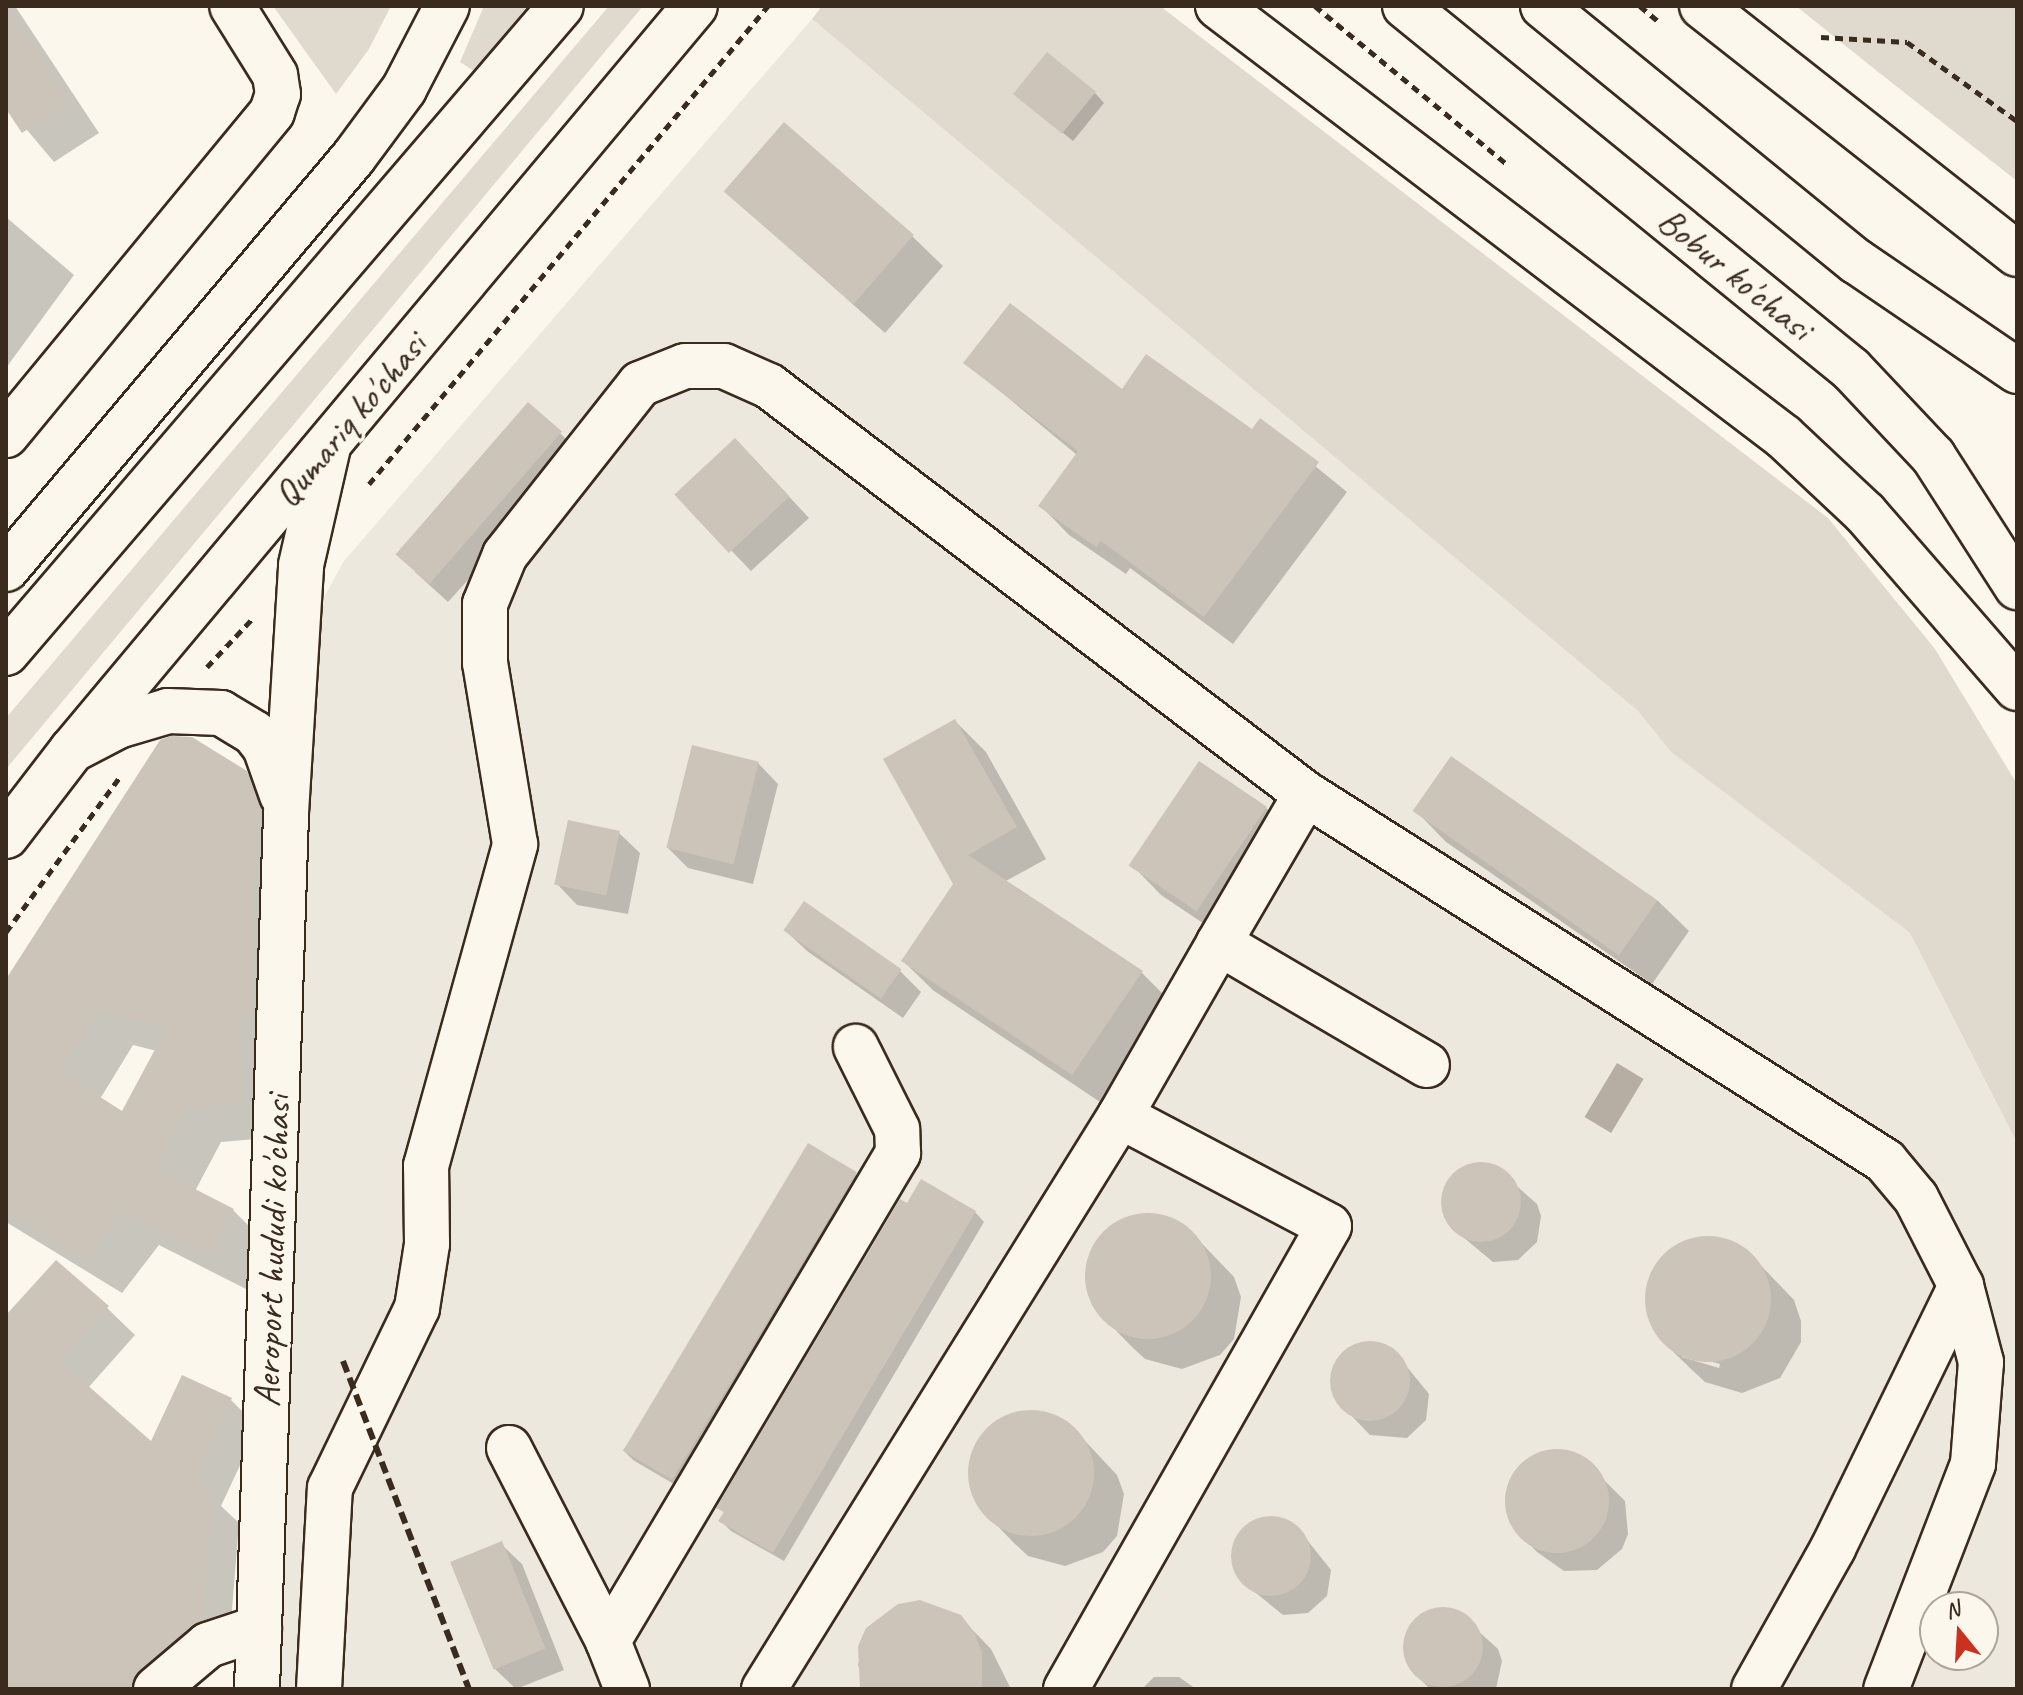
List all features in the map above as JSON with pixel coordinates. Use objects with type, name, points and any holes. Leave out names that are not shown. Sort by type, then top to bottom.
[{"type":"main road","points":[[6,435],[272,112],[278,94],[275,75],[232,6]]},
{"type":"main road","points":[[6,569],[353,158],[404,89],[447,6]]},
{"type":"main road","points":[[6,653],[561,6]]},
{"type":"main road","name":"Qumariq ko'chasi","points":[[6,836],[72,750],[695,6]]},
{"type":"main road","points":[[1218,6],[1784,437],[1865,513],[2017,688]]},
{"type":"main road","name":"Bobur ko'chasi","points":[[1405,6],[1802,327],[1879,397],[1933,456],[2017,587]]},
{"type":"main road","points":[[1543,6],[1856,261],[2017,371]]},
{"type":"main road","points":[[1702,6],[2017,254]]},
{"type":"main road","points":[[319,1689],[330,1488],[417,1308],[427,1244],[426,1166],[515,844],[485,663],[485,604],[505,555],[640,384],[685,366],[724,366],[769,386],[1306,794],[1885,1161],[1916,1198],[1961,1286],[1981,1362],[1973,1464],[1886,1689]]},
{"type":"main road","name":"Aeroport hududi ko'chasi","points":[[257,1689],[286,813],[301,565],[328,447]]},
{"type":"main road","name":"Aeroport hududi ko'chasi","points":[[72,750],[118,726],[168,711],[221,713],[254,733],[275,766],[286,813]]},
{"type":"main road","points":[[764,1689],[1120,1116],[1306,794]]},
{"type":"main road","points":[[1219,943],[1427,1065]]},
{"type":"main road","points":[[608,1641],[898,1153],[897,1129],[856,1047]]},
{"type":"main road","points":[[1066,1689],[1329,1226],[1120,1116]]},
{"type":"main road","points":[[1754,1689],[1833,1548],[1961,1286]]},
{"type":"main road","points":[[509,1448],[608,1641],[627,1689]]},
{"type":"main road","points":[[156,1689],[208,1645],[259,1628]]},
{"type":"path","points":[[362,492],[768,6]]},
{"type":"path","points":[[1315,6],[1487,148]]},
{"type":"path","points":[[1814,32],[1825,40],[1907,42],[2017,121]]},
{"type":"path","points":[[168,711],[301,565]]},
{"type":"path","points":[[6,932],[123,772]]},
{"type":"shaded area","points":[[273,6],[391,6],[369,49],[336,94]]},
{"type":"shaded area","points":[[484,6],[539,6],[480,75],[460,62]]},
{"type":"shaded area","points":[[609,6],[643,6],[6,769],[6,718]]},
{"type":"shaded area","points":[[822,6],[1160,6],[1828,518],[1935,649],[2017,784],[2017,1143],[1910,933],[1671,752],[1638,711],[812,19]]},
{"type":"shaded area","points":[[1796,6],[2017,6],[2017,181],[1877,71]]},
{"type":"shaded area","points":[[812,19],[1638,711],[1671,752],[1910,933],[2017,1143],[2017,1689],[280,1689],[311,770],[322,601],[344,561]]},
{"type":"shaded area","points":[[1617,1063],[1644,1079],[1611,1133],[1585,1117]]},
{"type":"building","points":[[6,6],[70,101],[22,133],[6,109]]},
{"type":"building","points":[[1047,52],[1096,92],[1062,134],[1013,94]]},
{"type":"building","points":[[784,122],[914,235],[853,304],[724,191]]},
{"type":"building","points":[[1010,303],[1122,389],[1146,354],[1252,429],[1260,418],[1319,462],[1204,617],[1101,541],[1096,547],[1038,506],[1078,451],[963,363]]},
{"type":"building","points":[[528,402],[562,432],[429,584],[395,554]]},
{"type":"building","points":[[735,438],[790,497],[729,553],[674,495]]},
{"type":"building","points":[[955,719],[1017,827],[968,855],[1143,971],[1072,1075],[901,961],[953,884],[883,759]]},
{"type":"building","points":[[171,736],[192,737],[247,771],[261,808],[253,833],[260,837],[254,872],[252,1018],[238,1018],[243,1103],[187,1108],[154,1168],[234,1209],[211,1255],[123,1212],[86,1260],[6,1210],[6,979],[160,740]],"holes":[[[99,1012],[167,1027],[122,1111],[61,1072]]]},
{"type":"building","points":[[692,745],[759,762],[733,865],[666,848]]},
{"type":"building","points":[[1451,756],[1657,901],[1619,955],[1413,811]]},
{"type":"building","points":[[1199,761],[1267,807],[1197,911],[1129,865]]},
{"type":"building","points":[[568,820],[620,831],[606,896],[554,885]]},
{"type":"building","points":[[804,901],[901,969],[881,999],[783,930]]},
{"type":"building","points":[[808,1143],[857,1172],[672,1480],[623,1451]]},
{"type":"building","points":[[1481,1162],[1496,1165],[1509,1174],[1518,1187],[1521,1202],[1518,1217],[1509,1230],[1496,1239],[1481,1242],[1466,1239],[1453,1230],[1444,1217],[1441,1202],[1444,1187],[1453,1174],[1466,1165]]},
{"type":"building","points":[[921,1179],[976,1211],[773,1553],[718,1521],[724,1512],[716,1508],[900,1199],[907,1203]]},
{"type":"building","points":[[1148,1213],[1172,1218],[1193,1231],[1206,1252],[1211,1276],[1206,1300],[1193,1321],[1172,1334],[1148,1339],[1124,1334],[1103,1321],[1090,1300],[1085,1276],[1090,1252],[1103,1231],[1124,1218]]},
{"type":"building","points":[[1708,1236],[1732,1241],[1753,1254],[1766,1275],[1771,1299],[1766,1323],[1753,1344],[1732,1357],[1708,1362],[1684,1357],[1663,1344],[1650,1323],[1645,1299],[1650,1275],[1663,1254],[1684,1241]]},
{"type":"building","points":[[56,1260],[109,1306],[60,1361],[151,1441],[182,1375],[232,1398],[195,1479],[212,1494],[203,1620],[140,1670],[130,1689],[6,1689],[6,1315]]},
{"type":"building","points":[[1370,1341],[1385,1344],[1398,1353],[1407,1366],[1410,1381],[1407,1396],[1398,1409],[1385,1418],[1370,1421],[1355,1418],[1342,1409],[1333,1396],[1330,1381],[1333,1366],[1342,1353],[1355,1344]]},
{"type":"building","points":[[1031,1410],[1055,1415],[1076,1428],[1089,1449],[1094,1473],[1089,1497],[1076,1518],[1055,1531],[1031,1536],[1007,1531],[986,1518],[973,1497],[968,1473],[973,1449],[986,1428],[1007,1415]]},
{"type":"building","points":[[1557,1449],[1577,1453],[1594,1464],[1605,1481],[1609,1501],[1605,1521],[1594,1538],[1577,1549],[1557,1553],[1537,1549],[1520,1538],[1509,1521],[1505,1501],[1509,1481],[1520,1464],[1537,1453]]},
{"type":"building","points":[[1271,1516],[1286,1519],[1299,1528],[1308,1541],[1311,1556],[1308,1571],[1299,1584],[1286,1593],[1271,1596],[1256,1593],[1243,1584],[1234,1571],[1231,1556],[1234,1541],[1243,1528],[1256,1519]]},
{"type":"building","points":[[502,1541],[545,1649],[494,1670],[450,1562]]},
{"type":"building","points":[[920,1600],[961,1615],[974,1632],[982,1652],[982,1689],[860,1689],[858,1646],[866,1628],[898,1604]]},
{"type":"building","points":[[1443,1607],[1458,1610],[1471,1619],[1480,1632],[1483,1647],[1480,1662],[1471,1675],[1458,1684],[1443,1687],[1428,1684],[1415,1675],[1406,1662],[1403,1647],[1406,1632],[1415,1619],[1428,1610]]},
{"type":"railway","points":[[343,1361],[469,1689]]}]
